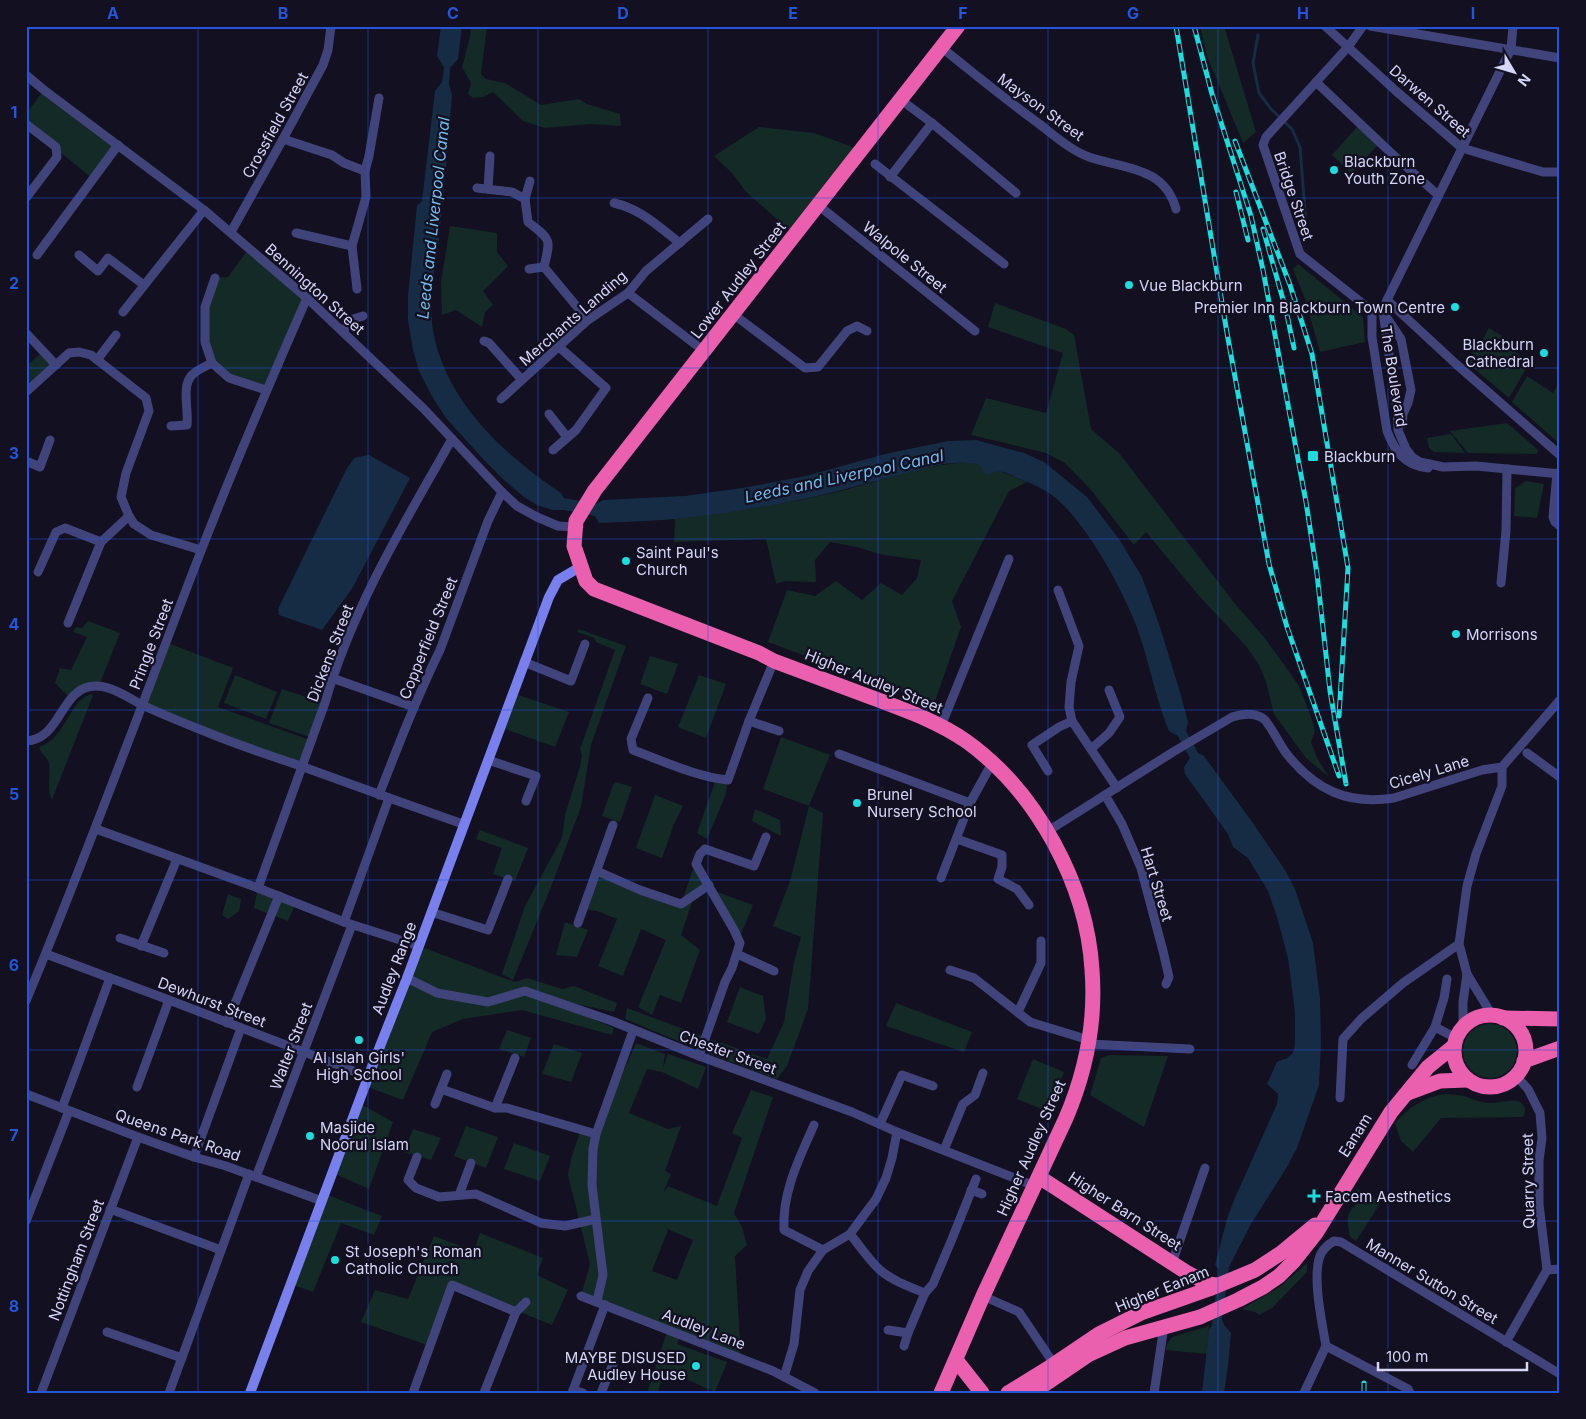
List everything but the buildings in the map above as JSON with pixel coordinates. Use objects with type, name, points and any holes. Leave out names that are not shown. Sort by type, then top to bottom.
[{"type":"highway","name":"Lower Audley Street","points":[[575,524],[595,490],[958,26]]},
{"type":"highway","points":[[575,524],[574,546],[580,567]]},
{"type":"highway","name":"Higher Audley Street","points":[[580,567],[586,581],[594,589],[942,726],[992,763],[1024,797],[1048,832],[1062,858],[1082,913],[1089,944],[1093,996],[1089,1042],[1075,1096],[940,1393]]},
{"type":"highway","points":[[1498,1016],[1514,1024],[1521,1033],[1526,1051],[1524,1061],[1516,1076],[1502,1085],[1490,1088],[1478,1086],[1467,1080],[1456,1064],[1457,1037],[1471,1020],[1481,1016],[1498,1016],[1553,1020],[1560,1019]]},
{"type":"highway","name":"Eanam","points":[[1337,1197],[1391,1112],[1428,1067],[1457,1037]]},
{"type":"highway","points":[[1524,1061],[1560,1048]]},
{"type":"highway","name":"Eanam","points":[[1406,1094],[1440,1081],[1467,1080]]},
{"type":"highway","name":"Higher Barn Street","points":[[1037,1181],[1203,1281]]},
{"type":"highway","name":"Higher Eanam","points":[[1008,1393],[1125,1338],[1200,1317],[1264,1286],[1279,1276],[1306,1246],[1337,1197]]},
{"type":"highway","name":"Higher Eanam","points":[[1032,1393],[1057,1369],[1108,1330],[1141,1313],[1192,1294],[1203,1281],[1238,1278],[1255,1270],[1269,1262],[1327,1214]]},
{"type":"highway","points":[[1181,1322],[1189,1308],[1192,1294],[1190,1281],[1203,1281]]},
{"type":"highway","points":[[956,1360],[982,1393]]},
{"type":"street","name":"Crossfield Street","points":[[230,232],[323,65],[328,50],[331,26]]},
{"type":"street","name":"Darwen Street","points":[[1325,26],[1462,148],[1543,172],[1559,171]]},
{"type":"street","points":[[1363,26],[1348,47],[1316,82],[1438,195]]},
{"type":"street","points":[[1370,26],[1560,58]]},
{"type":"street","points":[[1512,26],[1511,49],[1438,195],[1383,312],[1397,410],[1398,430],[1406,449],[1412,457],[1420,462],[1443,467],[1476,466],[1558,473],[1553,517],[1560,526]]},
{"type":"street","name":"Mayson Street","points":[[941,47],[1070,147],[1089,157],[1142,171],[1156,178],[1173,199],[1176,209]]},
{"type":"street","name":"Bennington Street","points":[[26,75],[204,210],[307,298],[424,409],[517,506],[558,526],[575,524]]},
{"type":"street","name":"Bridge Street","points":[[1316,82],[1275,126],[1262,145],[1300,254],[1372,312]]},
{"type":"street","points":[[357,289],[352,246],[366,197],[365,171],[379,98]]},
{"type":"street","points":[[901,100],[1016,192]]},
{"type":"street","points":[[890,177],[932,123]]},
{"type":"street","points":[[26,124],[56,147],[57,157],[27,196]]},
{"type":"street","points":[[283,139],[332,155],[344,163],[365,171]]},
{"type":"street","points":[[37,255],[118,145]]},
{"type":"street","points":[[488,189],[490,156]]},
{"type":"street","points":[[874,164],[1004,264]]},
{"type":"street","points":[[530,182],[525,199],[528,222],[545,236],[549,246],[544,267]]},
{"type":"street","points":[[477,188],[512,192],[525,199]]},
{"type":"street","points":[[614,203],[628,207],[647,217],[680,243]]},
{"type":"street","name":"Walpole Street","points":[[818,205],[975,331]]},
{"type":"street","points":[[123,312],[204,210]]},
{"type":"street","name":"Merchants Landing","points":[[501,399],[588,320],[628,293],[646,271],[708,219]]},
{"type":"street","points":[[296,233],[352,246]]},
{"type":"street","points":[[79,255],[98,271],[108,258],[144,285]]},
{"type":"street","points":[[529,269],[544,267]]},
{"type":"street","points":[[544,267],[588,320]]},
{"type":"street","points":[[215,278],[205,307],[204,342],[212,363],[228,378],[266,390]]},
{"type":"street","points":[[628,293],[704,352]]},
{"type":"street","name":"Pringle Street","points":[[26,1001],[96,829],[201,550],[266,390],[307,298]]},
{"type":"street","points":[[1387,300],[1456,364],[1560,455]]},
{"type":"street","name":"The Boulevard","points":[[1372,312],[1372,337],[1386,426],[1393,444],[1403,458],[1411,465],[1443,467]]},
{"type":"street","name":"The Boulevard","points":[[1383,312],[1401,340],[1411,390],[1403,414],[1400,437]]},
{"type":"street","points":[[734,314],[805,368],[818,367],[846,331],[857,326],[867,331]]},
{"type":"street","points":[[342,332],[350,320],[363,316]]},
{"type":"street","points":[[26,333],[56,365]]},
{"type":"street","points":[[97,360],[116,335]]},
{"type":"street","points":[[484,340],[522,380]]},
{"type":"street","points":[[553,450],[582,422],[606,388],[559,348]]},
{"type":"street","points":[[26,392],[69,353],[79,352],[91,355],[146,398],[149,411],[126,473],[121,497],[134,524],[151,535],[201,550]]},
{"type":"street","points":[[171,426],[187,425],[186,389],[192,375],[212,363]]},
{"type":"street","points":[[549,414],[567,437]]},
{"type":"street","name":"Dickens Street","points":[[258,888],[325,703],[332,678],[358,614],[399,533],[452,439]]},
{"type":"street","points":[[26,461],[40,466],[50,440]]},
{"type":"street","points":[[1501,583],[1506,530],[1507,469]]},
{"type":"street","name":"Copperfield Street","points":[[379,795],[414,706],[439,652],[488,521],[502,492]]},
{"type":"street","points":[[68,623],[101,542],[129,516]]},
{"type":"street","points":[[38,572],[56,532],[65,528],[101,542]]},
{"type":"street","points":[[942,726],[1009,559]]},
{"type":"street","name":"Audley Range","points":[[250,1393],[553,588],[558,580],[580,567]]},
{"type":"street","points":[[1048,832],[1118,788],[1072,721],[1069,707],[1071,682],[1079,646],[1058,590]]},
{"type":"street","points":[[524,662],[571,681],[585,644]]},
{"type":"street","points":[[648,698],[631,739],[633,750],[716,779],[728,780],[749,721],[774,660]]},
{"type":"street","points":[[332,678],[414,706]]},
{"type":"street","points":[[26,741],[35,740],[47,733],[79,690],[99,686],[113,689],[143,705],[210,734],[463,824]]},
{"type":"street","points":[[1091,749],[1109,733],[1120,717],[1109,690]]},
{"type":"street","points":[[1498,1016],[1468,974],[1459,944],[1467,886],[1476,854],[1502,786],[1502,767],[1560,700]]},
{"type":"street","name":"Cicely Lane","points":[[1118,788],[1232,717],[1242,714],[1254,715],[1264,719],[1286,752],[1305,775],[1332,792],[1350,798],[1380,801],[1482,770],[1502,767]]},
{"type":"street","points":[[749,721],[779,731]]},
{"type":"street","points":[[1048,771],[1032,745],[1059,727],[1072,721]]},
{"type":"street","points":[[1528,753],[1560,777]]},
{"type":"street","points":[[839,754],[970,804]]},
{"type":"street","points":[[488,760],[536,776],[526,801]]},
{"type":"street","points":[[941,878],[970,804],[992,763]]},
{"type":"street","name":"Hart Street","points":[[1105,795],[1122,824],[1140,868],[1169,977],[1166,984]]},
{"type":"street","name":"Walter Street","points":[[169,1393],[221,1250],[282,1107],[303,1052],[348,924],[389,798]]},
{"type":"street","points":[[578,922],[613,825]]},
{"type":"street","points":[[96,829],[258,888],[348,924],[419,946]]},
{"type":"street","points":[[699,1056],[740,943],[696,864],[704,849],[754,866],[766,837]]},
{"type":"street","points":[[957,839],[1002,855],[1002,867],[998,878],[1017,889],[1029,906]]},
{"type":"street","points":[[141,946],[177,858]]},
{"type":"street","points":[[597,871],[640,890],[681,904],[708,885]]},
{"type":"street","points":[[431,912],[488,930],[508,879]]},
{"type":"street","points":[[227,1023],[271,916],[283,898]]},
{"type":"street","points":[[120,938],[164,953]]},
{"type":"street","points":[[1018,1012],[1041,963],[1041,941]]},
{"type":"street","points":[[1340,1098],[1344,1039],[1361,1019],[1403,983],[1459,944]]},
{"type":"street","name":"Dewhurst Street","points":[[46,954],[369,1077]]},
{"type":"street","points":[[737,954],[774,970]]},
{"type":"street","points":[[950,970],[974,978],[1030,1022],[1089,1042],[1190,1049]]},
{"type":"street","points":[[1435,1027],[1457,1037],[1468,974]]},
{"type":"street","points":[[26,1221],[110,978]]},
{"type":"street","name":"Chester Street","points":[[407,978],[437,993],[488,1002],[524,991],[612,1021],[944,1150],[1037,1181]]},
{"type":"street","points":[[1412,1065],[1435,1027],[1444,998],[1447,979]]},
{"type":"street","points":[[137,1087],[169,1000]]},
{"type":"street","points":[[194,1157],[240,1028]]},
{"type":"street","points":[[583,1393],[572,1391],[601,1303],[603,1275],[592,1185],[593,1149],[596,1134],[633,1030]]},
{"type":"street","points":[[495,1108],[515,1058]]},
{"type":"street","points":[[944,1150],[963,1104],[974,1095],[983,1073]]},
{"type":"street","points":[[435,1104],[447,1074]]},
{"type":"street","points":[[880,1124],[902,1075],[933,1086]]},
{"type":"street","name":"Quarry Street","points":[[1516,1076],[1528,1089],[1540,1113],[1542,1138],[1539,1161],[1540,1204],[1548,1270]]},
{"type":"street","points":[[441,1089],[495,1108],[507,1108],[596,1134]]},
{"type":"street","name":"Queens Park Road","points":[[26,1094],[138,1137],[322,1201]]},
{"type":"street","points":[[814,1125],[793,1171],[783,1212],[784,1230],[822,1250]]},
{"type":"street","points":[[784,1377],[794,1344],[800,1290],[808,1270],[822,1250],[850,1234],[876,1199],[886,1178],[897,1132]]},
{"type":"street","name":"Nottingham Street","points":[[41,1393],[138,1137]]},
{"type":"street","points":[[417,1157],[408,1180],[416,1188],[439,1197],[476,1194],[541,1223],[565,1226],[596,1218]]},
{"type":"street","points":[[459,1195],[471,1163]]},
{"type":"street","points":[[1172,1263],[1205,1168]]},
{"type":"street","points":[[904,1346],[925,1293],[933,1284],[976,1179]]},
{"type":"street","points":[[971,1190],[982,1194]]},
{"type":"street","points":[[110,1209],[221,1250]]},
{"type":"street","points":[[850,1234],[881,1270],[901,1283],[925,1293]]},
{"type":"street","name":"Manner Sutton Street","points":[[1326,1346],[1319,1307],[1317,1268],[1322,1251],[1334,1241],[1341,1242],[1560,1374]]},
{"type":"street","points":[[1506,1342],[1548,1270],[1560,1269]]},
{"type":"street","points":[[413,1393],[452,1285],[516,1312]]},
{"type":"street","name":"Audley Lane","points":[[581,1296],[773,1371],[814,1393]]},
{"type":"street","points":[[983,1296],[1019,1312],[1057,1369]]},
{"type":"street","points":[[484,1393],[516,1312],[526,1302]]},
{"type":"street","points":[[1154,1393],[1164,1326]]},
{"type":"street","points":[[888,1330],[908,1332]]},
{"type":"street","points":[[108,1332],[182,1358]]},
{"type":"street","points":[[1304,1393],[1326,1346],[1408,1389],[1410,1393]]},
{"type":"street","points":[[602,1393],[613,1364]]},
{"type":"green space","points":[[471,26],[487,26],[481,74],[486,79],[505,83],[541,105],[579,99],[587,104],[620,114],[621,126],[590,124],[545,128],[523,121],[493,92],[483,97],[473,98],[468,94],[471,83],[462,67]]},
{"type":"green space","points":[[1200,26],[1224,26],[1256,132],[1243,143],[1207,56]]},
{"type":"green space","points":[[44,90],[118,145],[93,179],[26,124],[26,114]]},
{"type":"green space","points":[[759,127],[814,133],[861,150],[795,235],[746,192],[732,173],[714,156]]},
{"type":"green space","points":[[1357,127],[1379,144],[1351,173],[1332,155]]},
{"type":"green space","points":[[450,226],[497,233],[497,252],[508,266],[483,291],[493,305],[485,312],[482,327],[456,310],[442,315],[441,282]]},
{"type":"green space","points":[[249,248],[307,298],[266,390],[229,378],[212,363],[205,342],[205,307],[215,278],[228,277]]},
{"type":"green space","points":[[1298,264],[1363,317],[1365,342],[1320,352],[1305,299],[1293,269]]},
{"type":"green space","points":[[995,303],[1066,329],[1074,335],[1091,429],[1119,453],[1236,605],[1264,637],[1299,686],[1315,730],[1311,742],[1317,758],[1329,777],[1306,758],[1274,714],[1266,682],[1259,665],[1246,646],[1200,597],[1146,532],[1134,545],[1091,490],[1065,463],[1046,453],[971,435],[986,398],[1046,413],[1063,353],[988,327]]},
{"type":"green space","points":[[1489,328],[1510,341],[1507,347],[1530,362],[1509,398],[1465,361],[1479,346]]},
{"type":"green space","points":[[43,352],[56,365],[26,392],[26,366]]},
{"type":"green space","points":[[1527,376],[1553,393],[1557,386],[1560,387],[1560,444],[1512,402]]},
{"type":"green space","points":[[1507,423],[1538,450],[1537,454],[1468,453],[1450,431]]},
{"type":"green space","points":[[1451,434],[1465,453],[1434,452],[1429,448],[1427,438]]},
{"type":"green space","points":[[968,462],[989,470],[998,470],[1027,482],[1009,491],[952,601],[961,627],[934,704],[768,642],[787,590],[815,596],[836,581],[862,600],[881,583],[902,595],[917,578],[921,560],[883,555],[857,547],[830,542],[815,560],[816,582],[786,581],[776,584],[766,539],[674,542],[675,519],[803,499],[845,490],[921,469]]},
{"type":"green space","points":[[1526,481],[1544,484],[1537,518],[1514,516],[1515,488]]},
{"type":"green space","points":[[88,621],[120,633],[99,686],[71,699],[55,683],[60,668],[71,670],[87,637],[73,632],[76,627],[82,628]]},
{"type":"green space","points":[[579,629],[626,646],[591,745],[581,807],[513,980],[502,974],[525,906],[562,838],[565,815],[580,766],[582,755],[580,749],[615,650],[596,642],[594,638],[577,632]]},
{"type":"green space","points":[[168,643],[233,668],[218,707],[310,740],[302,764],[143,705]]},
{"type":"green space","points":[[650,656],[678,664],[667,694],[640,684]]},
{"type":"green space","points":[[235,675],[277,692],[266,719],[224,703]]},
{"type":"green space","points":[[699,675],[726,684],[706,738],[678,727]]},
{"type":"green space","points":[[282,689],[325,703],[313,738],[269,723]]},
{"type":"green space","points":[[512,693],[569,712],[555,747],[500,727]]},
{"type":"green space","points":[[91,694],[93,695],[52,800],[49,792],[49,764],[39,747],[54,738],[76,705]]},
{"type":"green space","points":[[781,737],[830,755],[809,806],[763,789]]},
{"type":"green space","points":[[716,779],[728,780],[726,794],[707,839],[697,833]]},
{"type":"green space","points":[[616,782],[632,787],[620,822],[602,816],[613,785]]},
{"type":"green space","points":[[655,795],[683,806],[674,824],[662,858],[636,848]]},
{"type":"green space","points":[[809,806],[823,813],[808,1009],[787,1066],[777,1079],[707,1053],[711,1039],[767,1059],[784,1022],[794,962],[801,937],[773,926],[790,881]]},
{"type":"green space","points":[[755,809],[780,820],[781,836],[752,821]]},
{"type":"green space","points":[[480,830],[528,848],[515,881],[493,874],[502,848],[476,839]]},
{"type":"green space","points":[[696,864],[709,885],[694,896],[681,935],[700,950],[681,1003],[660,995],[652,1015],[638,1007],[666,940],[641,929],[623,976],[598,966],[617,919],[597,911],[583,909],[597,871],[681,904]]},
{"type":"green space","points":[[258,888],[296,903],[288,921],[254,908]]},
{"type":"green space","points":[[712,890],[753,905],[739,939]]},
{"type":"green space","points":[[228,894],[241,899],[239,911],[228,919],[222,915]]},
{"type":"green space","points":[[565,922],[588,930],[577,957],[556,955]]},
{"type":"green space","points":[[419,946],[515,982],[527,978],[562,989],[574,986],[617,1003],[614,1012],[535,995],[614,1028],[612,1035],[522,1010],[463,1019],[432,1032],[403,1100],[365,1086]]},
{"type":"green space","points":[[740,987],[763,996],[766,1019],[759,1034],[727,1022]]},
{"type":"green space","points":[[896,1003],[972,1032],[964,1052],[886,1026]]},
{"type":"green space","points":[[627,1008],[702,1036],[697,1049],[625,1019]]},
{"type":"green space","points":[[1490,1024],[1500,1026],[1509,1032],[1515,1041],[1517,1051],[1515,1061],[1509,1070],[1500,1076],[1490,1078],[1480,1076],[1471,1070],[1465,1061],[1463,1051],[1465,1041],[1471,1032],[1480,1026]]},
{"type":"green space","points":[[507,1030],[531,1038],[524,1057],[499,1049]]},
{"type":"green space","points":[[636,1043],[665,1054],[663,1068],[668,1054],[706,1067],[698,1089],[662,1072],[647,1069],[629,1113],[668,1129],[681,1126],[665,1171],[671,1174],[663,1193],[668,1186],[717,1206],[742,1138],[732,1133],[751,1090],[773,1097],[734,1213],[742,1227],[747,1245],[735,1256],[741,1358],[681,1335],[677,1344],[727,1362],[715,1392],[666,1370],[657,1393],[647,1393],[668,1329],[581,1296],[590,1264],[568,1175],[581,1129],[596,1134]],"holes":[[[665,1228],[693,1240],[677,1280],[652,1271],[668,1230]]]},
{"type":"green space","points":[[554,1044],[582,1053],[571,1082],[542,1074]]},
{"type":"green space","points":[[1109,1055],[1168,1056],[1144,1127],[1090,1095],[1101,1058]]},
{"type":"green space","points":[[1033,1059],[1064,1072],[1049,1112],[1017,1099]]},
{"type":"green space","points":[[1445,1094],[1464,1096],[1487,1103],[1518,1101],[1524,1106],[1525,1112],[1523,1117],[1441,1118],[1413,1152],[1401,1141],[1395,1123],[1417,1104]]},
{"type":"green space","points":[[359,1103],[393,1122],[369,1189],[333,1173]]},
{"type":"green space","points":[[466,1126],[498,1137],[486,1168],[454,1156]]},
{"type":"green space","points":[[413,1129],[441,1138],[431,1160],[404,1152]]},
{"type":"green space","points":[[514,1143],[550,1156],[540,1181],[504,1169]]},
{"type":"green space","points":[[1356,1188],[1381,1202],[1356,1241],[1350,1237],[1348,1216],[1358,1201],[1359,1197]]},
{"type":"green space","points":[[325,1194],[382,1216],[374,1235],[341,1223],[313,1292],[291,1284]]},
{"type":"green space","points":[[480,1233],[543,1258],[537,1275],[568,1290],[552,1325],[453,1285],[430,1346],[361,1322],[375,1290],[408,1299],[434,1236],[474,1251]]},
{"type":"green space","points":[[1307,1263],[1307,1272],[1272,1308],[1259,1315],[1242,1309],[1281,1286]]},
{"type":"green space","points":[[1209,1326],[1207,1354],[1166,1350],[1167,1344],[1172,1337]]},
{"type":"water","name":"Leeds and Liverpool Canal","points":[[441,26],[462,26],[458,59],[450,68],[449,84],[452,95],[431,307],[433,330],[440,356],[450,380],[480,424],[519,461],[561,493],[564,498],[596,504],[603,500],[685,496],[742,488],[806,476],[885,454],[948,441],[976,440],[1024,453],[1044,462],[1087,497],[1119,539],[1142,577],[1180,692],[1188,722],[1186,731],[1198,753],[1204,756],[1250,819],[1285,870],[1295,889],[1313,943],[1320,999],[1321,1043],[1319,1085],[1297,1148],[1251,1224],[1229,1267],[1222,1319],[1224,1325],[1231,1333],[1224,1393],[1202,1393],[1209,1330],[1212,1325],[1219,1269],[1215,1265],[1234,1200],[1277,1104],[1278,1094],[1267,1084],[1277,1062],[1293,1053],[1295,1045],[1295,1013],[1288,958],[1268,891],[1248,858],[1233,847],[1228,834],[1185,774],[1184,767],[1190,758],[1178,736],[1169,731],[1136,625],[1104,560],[1071,514],[1051,495],[1036,486],[1001,471],[993,472],[989,475],[984,474],[980,466],[973,463],[937,465],[822,495],[719,514],[663,520],[599,523],[595,516],[564,510],[553,510],[537,505],[524,497],[484,460],[446,418],[419,371],[413,350],[408,321],[408,296],[417,206],[422,201],[435,91],[442,82],[444,67],[437,56]]},
{"type":"water","points":[[369,455],[410,478],[353,587],[322,630],[279,615],[278,609],[346,470],[354,458]]},
{"type":"waterway","points":[[1258,35],[1253,63],[1259,93],[1271,109],[1292,129],[1300,147],[1306,224]]},
{"type":"railway","points":[[1176,26],[1227,333],[1269,564],[1287,627],[1339,776]]},
{"type":"railway","points":[[1194,26],[1212,94],[1251,216],[1263,270],[1306,502],[1317,574],[1330,691],[1346,784]]},
{"type":"railway","points":[[1235,141],[1290,285],[1312,354],[1348,568],[1339,716]]},
{"type":"railway","points":[[1236,192],[1248,240]]},
{"type":"railway","points":[[1263,229],[1286,310],[1294,348]]},
{"type":"railway","points":[[1364,1383],[1364,1393]]},
{"type":"place","name":"Blackburn Youth Zone","points":[[1334,170]]},
{"type":"place","name":"Vue Blackburn","points":[[1129,285]]},
{"type":"place","name":"Premier Inn Blackburn Town Centre","points":[[1455,307]]},
{"type":"place","name":"Blackburn Cathedral","points":[[1544,353]]},
{"type":"place","name":"Blackburn","points":[[1313,456]]},
{"type":"place","name":"Saint Paul's Church","points":[[626,561]]},
{"type":"place","name":"Morrisons","points":[[1456,634]]},
{"type":"place","name":"Brunel Nursery School","points":[[857,803]]},
{"type":"place","name":"Al Islah Girls' High School","points":[[359,1040]]},
{"type":"place","name":"Masjide Noorul Islam","points":[[310,1136]]},
{"type":"place","name":"Facem Aesthetics","points":[[1314,1196]]},
{"type":"place","name":"St Joseph's Roman Catholic Church","points":[[335,1260]]},
{"type":"place","name":"MAYBE DISUSED Audley House","points":[[696,1366]]}]
